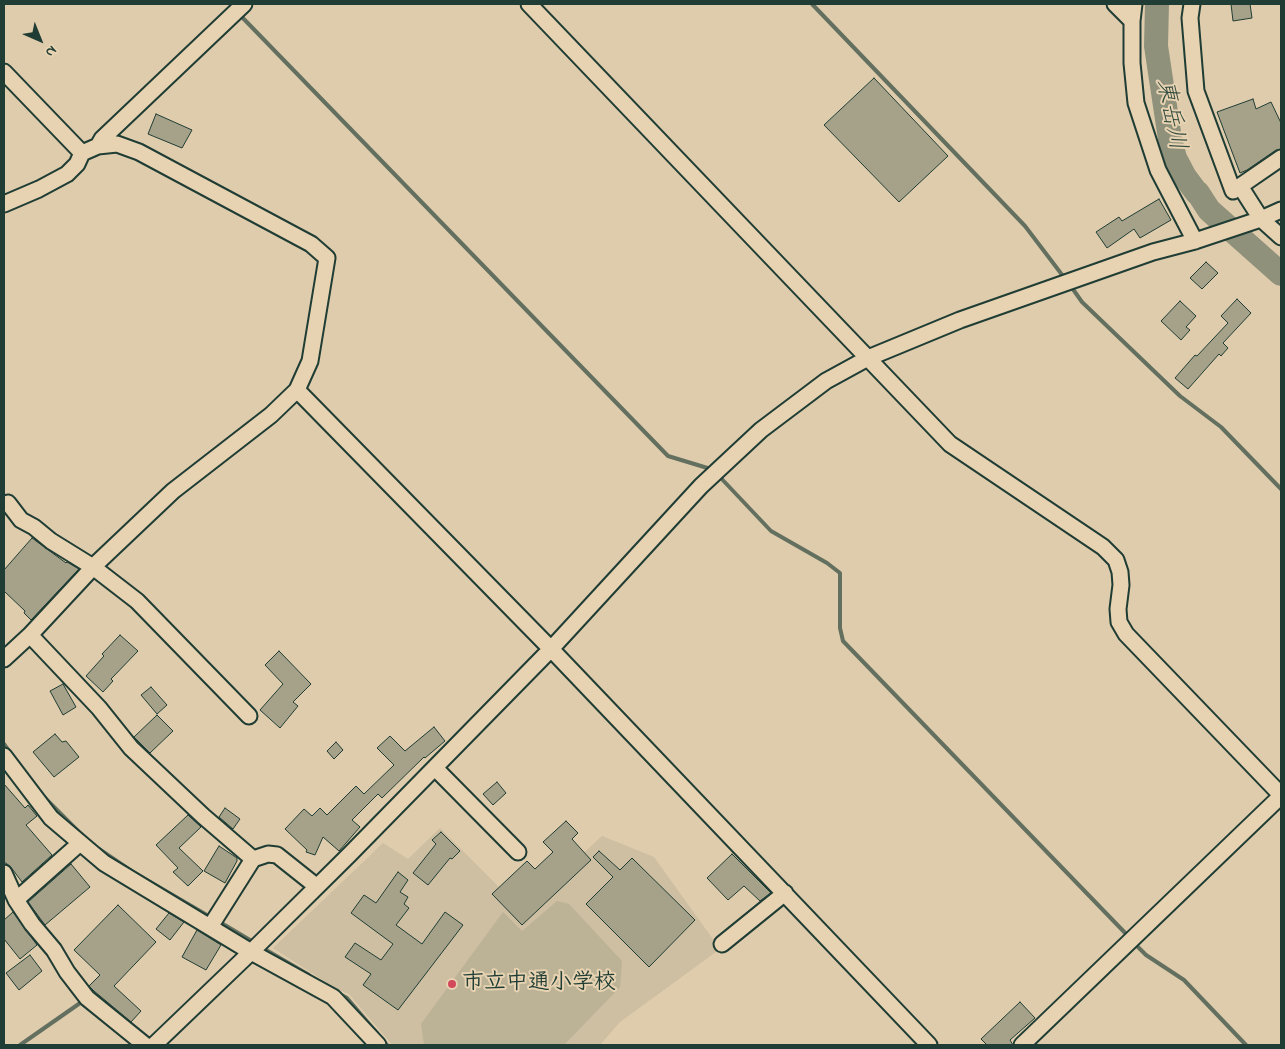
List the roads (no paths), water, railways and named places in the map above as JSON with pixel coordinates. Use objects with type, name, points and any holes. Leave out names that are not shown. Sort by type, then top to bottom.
[{"type":"street","points":[[528,4],[950,444],[1103,547],[1116,560],[1120,572],[1121,585],[1118,609],[1119,622],[1126,634],[1281,795],[1022,1045]]},
{"type":"street","points":[[1114,4],[1132,21]]},
{"type":"street","points":[[1134,4],[1132,63],[1136,103],[1158,170],[1195,241]]},
{"type":"street","points":[[1192,4],[1190,18],[1196,91],[1232,191],[1281,158]]},
{"type":"street","points":[[98,146],[239,8]]},
{"type":"street","points":[[4,72],[82,153]]},
{"type":"street","points":[[4,204],[39,189],[67,174],[76,164],[82,153],[98,146],[117,144],[139,152],[311,244],[327,258],[310,361],[297,390],[272,414],[173,491],[93,566],[30,635],[4,659]]},
{"type":"street","points":[[1240,186],[1261,219],[1281,237]]},
{"type":"street","points":[[154,1045],[264,940],[435,768],[551,649],[701,486],[761,430],[826,381],[868,358],[960,320],[1153,252],[1195,241],[1261,219],[1281,210]]},
{"type":"street","points":[[297,390],[551,649],[929,1045]]},
{"type":"street","points":[[8,503],[21,520],[34,526],[51,541],[93,566],[137,601],[249,716]]},
{"type":"street","points":[[30,635],[99,708],[131,748],[202,816],[253,859]]},
{"type":"street","points":[[4,756],[42,808],[79,844],[104,864],[251,952],[333,997],[378,1045]]},
{"type":"street","points":[[435,768],[518,852]]},
{"type":"street","points":[[16,900],[79,844]]},
{"type":"street","points":[[210,927],[253,859],[268,854],[277,855],[316,886]]},
{"type":"street","points":[[4,873],[16,900],[87,998],[145,1045]]},
{"type":"street","points":[[722,944],[785,893]]},
{"type":"waterway","points":[[812,4],[1025,226],[1066,280]]},
{"type":"waterway","name":"東岳川","points":[[1157,4],[1156,46],[1170,139],[1175,158],[1185,177],[1209,210],[1281,274]]},
{"type":"waterway","points":[[238,13],[668,456],[714,470]]},
{"type":"waterway","points":[[1070,285],[1082,302],[1180,396],[1221,427],[1281,489]]},
{"type":"waterway","points":[[718,475],[771,531],[827,563],[840,573],[840,628],[843,641],[1130,938]]},
{"type":"waterway","points":[[4,744],[11,754]]},
{"type":"waterway","points":[[44,797],[82,835]]},
{"type":"waterway","points":[[99,849],[133,872],[212,918]]},
{"type":"waterway","points":[[218,921],[255,943]]},
{"type":"waterway","points":[[1134,943],[1146,955],[1184,980],[1246,1045]]},
{"type":"waterway","points":[[261,947],[309,975]]},
{"type":"waterway","points":[[338,993],[347,998],[377,1033]]},
{"type":"waterway","points":[[20,1045],[83,1001]]},
{"type":"waterway","points":[[381,1038],[387,1045]]},
{"type":"place","name":"市立中通小学校","points":[[452,984]]}]
